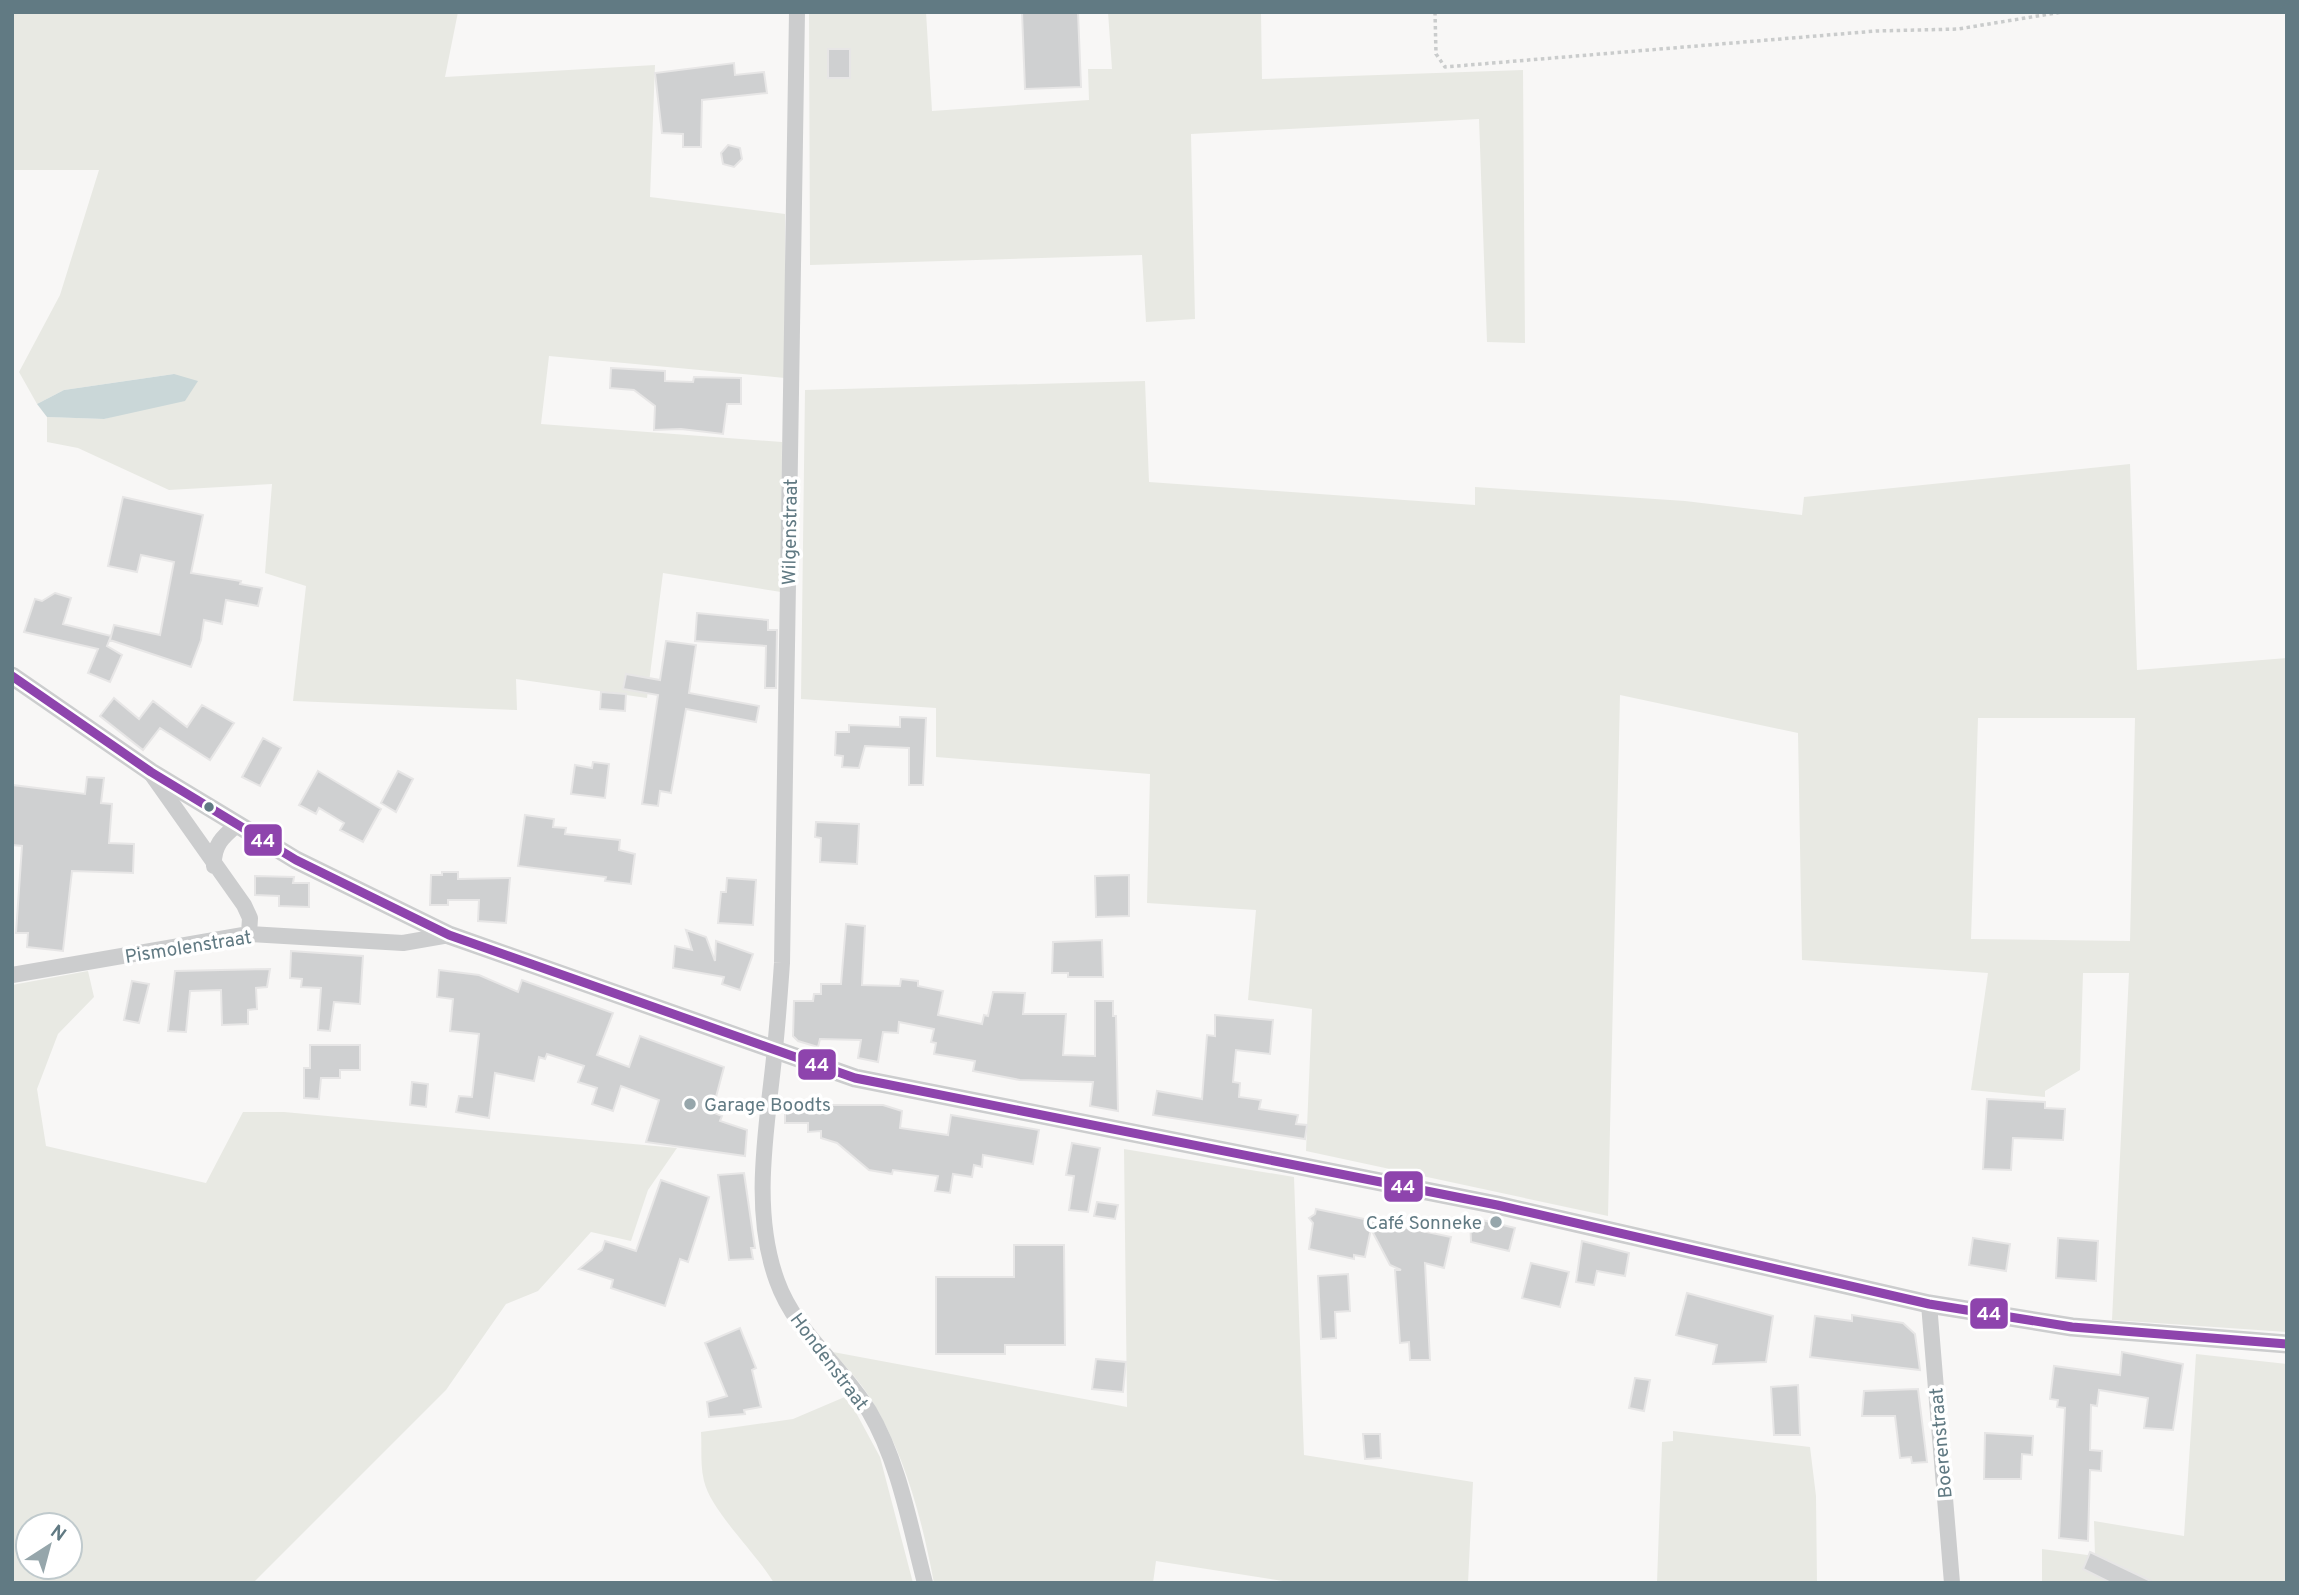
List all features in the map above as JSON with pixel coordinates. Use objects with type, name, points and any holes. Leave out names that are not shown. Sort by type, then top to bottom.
[{"type":"street","name":"Wilgenstraat","points":[[775,1051],[782,963],[797,12]]},
{"type":"street","points":[[12,676],[151,772],[296,860],[449,935],[855,1078],[1497,1205],[1929,1304],[2071,1327],[2287,1344]]},
{"type":"street","points":[[151,772],[244,905],[250,918],[248,934]]},
{"type":"street","points":[[215,866],[214,851],[224,835],[237,825]]},
{"type":"street","name":"Pismolenstraat","points":[[12,975],[248,934],[403,943],[449,935]]},
{"type":"street","name":"Hondenstraat","points":[[775,1051],[769,1085],[763,1200],[774,1272],[803,1328],[858,1395],[874,1422],[896,1477],[925,1583]]},
{"type":"street","name":"Boerenstraat","points":[[1929,1304],[1952,1583]]},
{"type":"path","points":[[1435,12],[1436,54],[1445,67],[1876,31],[1958,29],[2062,12]]},
{"type":"shaded area","points":[[12,12],[458,12],[445,77],[655,65],[650,197],[785,214],[785,378],[549,356],[541,424],[782,442],[781,592],[663,573],[647,698],[516,679],[517,710],[293,701],[306,586],[265,573],[272,484],[169,490],[78,448],[47,442],[47,417],[104,419],[128,412],[174,374],[64,390],[37,404],[19,372],[60,295],[99,170],[12,170]]},
{"type":"shaded area","points":[[809,12],[926,12],[932,111],[1089,100],[1088,69],[1112,69],[1108,12],[1261,12],[1262,79],[1523,70],[1525,343],[1487,342],[1479,119],[1191,134],[1195,319],[1146,322],[1142,255],[810,265]]},
{"type":"shaded area","points":[[174,374],[198,381],[185,401],[104,419],[47,417],[37,404],[64,390]]},
{"type":"shaded area","points":[[1145,381],[1149,482],[1475,505],[1475,487],[1685,501],[1802,515],[1804,497],[2130,464],[2137,670],[2287,658],[2287,1332],[2112,1320],[2129,973],[2083,973],[2080,1070],[2045,1091],[2045,1097],[1971,1090],[1988,973],[1802,960],[1798,733],[1620,695],[1608,1216],[1306,1151],[1312,1009],[1248,1000],[1256,910],[1147,903],[1150,774],[936,757],[936,708],[801,699],[805,390]],"holes":[[[1978,718],[2135,718],[2130,941],[1971,939]]]},
{"type":"shaded area","points":[[88,971],[94,997],[58,1034],[37,1089],[46,1146],[206,1183],[243,1112],[284,1112],[677,1148],[648,1190],[631,1241],[591,1232],[538,1291],[506,1304],[446,1390],[253,1583],[12,1583],[12,985]]},
{"type":"shaded area","points":[[1124,1149],[1294,1177],[1304,1455],[1473,1482],[1468,1583],[1296,1583],[1156,1561],[1153,1583],[934,1583],[918,1511],[894,1442],[871,1399],[833,1352],[1127,1407]]},
{"type":"shaded area","points":[[2196,1354],[2287,1364],[2287,1583],[2042,1583],[2042,1549],[2095,1556],[2094,1521],[2184,1536]]},
{"type":"shaded area","points":[[847,1396],[880,1457],[913,1583],[774,1583],[724,1519],[708,1493],[702,1469],[701,1432],[793,1419]]},
{"type":"shaded area","points":[[1673,1431],[1810,1447],[1816,1496],[1817,1583],[1657,1583],[1662,1442],[1673,1441]]},
{"type":"building","points":[[1022,12],[1078,12],[1081,87],[1025,89]]},
{"type":"building","points":[[828,49],[850,49],[850,78],[828,78]]},
{"type":"building","points":[[734,63],[735,75],[764,72],[767,93],[702,100],[701,147],[683,147],[683,134],[662,133],[655,73]]},
{"type":"building","points":[[728,145],[740,148],[742,159],[734,167],[723,164],[721,153]]},
{"type":"building","points":[[611,368],[665,371],[665,381],[693,382],[694,377],[741,378],[741,404],[727,404],[723,434],[681,429],[654,430],[655,406],[634,390],[610,388]]},
{"type":"building","points":[[123,497],[203,515],[191,573],[241,581],[240,584],[262,588],[258,606],[226,600],[222,624],[204,620],[201,640],[191,667],[110,640],[114,625],[160,635],[174,562],[141,555],[137,572],[108,566]]},
{"type":"building","points":[[55,593],[71,598],[63,624],[111,636],[107,646],[122,655],[110,682],[88,673],[98,649],[24,632],[35,599],[42,601]]},
{"type":"building","points":[[697,613],[768,620],[768,630],[777,630],[776,688],[765,688],[766,646],[695,641]]},
{"type":"building","points":[[666,641],[696,645],[689,693],[759,706],[756,722],[686,709],[671,793],[660,791],[658,806],[642,804],[658,695],[623,689],[626,674],[660,680]]},
{"type":"building","points":[[601,692],[626,694],[625,711],[600,709]]},
{"type":"building","points":[[114,698],[139,719],[153,701],[187,727],[202,705],[234,723],[210,760],[160,728],[143,750],[100,716]]},
{"type":"building","points":[[900,717],[926,718],[923,785],[909,785],[909,748],[865,746],[859,768],[842,767],[843,756],[835,755],[836,732],[849,732],[849,725],[900,727]]},
{"type":"building","points":[[263,738],[281,748],[260,786],[242,777]]},
{"type":"building","points":[[593,762],[609,764],[605,798],[571,794],[575,765],[592,768]]},
{"type":"building","points":[[318,771],[381,809],[363,842],[340,830],[344,823],[319,808],[316,814],[299,805]]},
{"type":"building","points":[[398,771],[413,779],[396,812],[381,803]]},
{"type":"building","points":[[87,777],[104,778],[101,803],[112,804],[109,843],[134,844],[133,873],[72,871],[63,951],[27,947],[28,933],[16,933],[22,846],[12,845],[12,785],[85,794]]},
{"type":"building","points":[[525,815],[554,819],[553,827],[566,828],[565,834],[620,840],[619,850],[635,854],[631,884],[605,881],[606,877],[518,866]]},
{"type":"building","points":[[816,822],[859,824],[857,864],[820,862],[821,838],[815,837]]},
{"type":"building","points":[[442,872],[458,872],[458,879],[510,878],[506,923],[478,921],[479,900],[448,900],[448,905],[430,905],[431,875],[442,875]]},
{"type":"building","points":[[1129,875],[1129,916],[1096,917],[1095,876]]},
{"type":"building","points":[[255,876],[294,877],[293,883],[309,883],[309,907],[279,906],[279,896],[255,895]]},
{"type":"building","points":[[727,878],[756,880],[753,925],[718,923],[721,892],[726,892]]},
{"type":"building","points":[[846,924],[865,926],[862,985],[900,986],[901,979],[918,981],[918,986],[943,991],[938,1015],[982,1024],[984,1015],[988,1016],[993,992],[1025,993],[1023,1014],[1066,1014],[1063,1055],[1095,1056],[1095,1001],[1113,1001],[1113,1016],[1116,1016],[1118,1111],[1090,1106],[1093,1082],[1020,1080],[973,1071],[975,1061],[934,1054],[936,1043],[931,1042],[934,1029],[899,1022],[898,1033],[883,1032],[878,1062],[858,1058],[861,1040],[820,1039],[818,1047],[798,1041],[793,1036],[794,1001],[813,1001],[814,994],[821,994],[821,984],[841,984]]},
{"type":"building","points":[[686,930],[706,937],[715,961],[716,941],[753,954],[740,990],[722,984],[724,977],[673,968],[675,946],[692,950]]},
{"type":"building","points":[[1102,940],[1103,977],[1068,977],[1068,973],[1052,973],[1053,942]]},
{"type":"building","points":[[291,951],[363,956],[360,1004],[334,1002],[330,1031],[318,1030],[321,988],[301,987],[302,979],[290,978]]},
{"type":"building","points":[[270,969],[267,987],[256,988],[257,1009],[248,1010],[248,1024],[222,1025],[221,990],[190,991],[186,1032],[168,1031],[175,971]]},
{"type":"building","points":[[439,970],[479,975],[518,992],[522,980],[613,1013],[597,1055],[629,1067],[640,1036],[724,1067],[712,1112],[722,1116],[720,1121],[747,1130],[745,1156],[646,1142],[659,1100],[621,1086],[613,1111],[592,1104],[597,1088],[578,1082],[584,1066],[547,1054],[545,1059],[539,1057],[534,1081],[495,1073],[489,1118],[456,1112],[459,1096],[472,1097],[479,1034],[450,1031],[453,999],[437,997]]},
{"type":"building","points":[[132,981],[149,984],[139,1023],[124,1020]]},
{"type":"building","points":[[1215,1015],[1273,1020],[1270,1054],[1236,1050],[1233,1082],[1240,1083],[1239,1097],[1261,1100],[1259,1109],[1298,1115],[1296,1124],[1307,1125],[1305,1139],[1153,1115],[1157,1091],[1202,1099],[1207,1035],[1215,1036]]},
{"type":"building","points":[[310,1045],[360,1045],[360,1070],[340,1070],[340,1078],[321,1078],[319,1099],[304,1098],[304,1068],[310,1068]]},
{"type":"building","points":[[412,1082],[428,1084],[426,1107],[410,1105]]},
{"type":"building","points":[[1987,1099],[2045,1102],[2045,1108],[2065,1109],[2063,1140],[2013,1138],[2011,1170],[1983,1169]]},
{"type":"building","points":[[785,1105],[883,1105],[902,1111],[900,1128],[948,1135],[951,1115],[1039,1130],[1033,1164],[983,1155],[982,1167],[974,1165],[972,1177],[953,1174],[950,1193],[935,1191],[938,1176],[869,1170],[837,1143],[821,1138],[821,1131],[808,1132],[808,1123],[785,1123]]},
{"type":"building","points":[[1072,1143],[1100,1148],[1088,1212],[1069,1210],[1074,1176],[1066,1175]]},
{"type":"building","points":[[744,1173],[755,1248],[751,1248],[753,1259],[729,1260],[718,1175]]},
{"type":"building","points":[[661,1180],[709,1197],[688,1262],[680,1259],[665,1306],[611,1288],[613,1280],[579,1269],[602,1250],[605,1241],[636,1251]]},
{"type":"building","points":[[1097,1202],[1118,1205],[1115,1219],[1094,1216]]},
{"type":"building","points":[[1316,1209],[1451,1237],[1444,1268],[1425,1263],[1430,1360],[1410,1360],[1409,1342],[1400,1343],[1395,1270],[1401,1270],[1390,1265],[1371,1229],[1365,1257],[1354,1255],[1354,1259],[1309,1249],[1313,1223],[1309,1218],[1315,1214]]},
{"type":"building","points":[[1470,1217],[1515,1228],[1509,1251],[1471,1242]]},
{"type":"building","points":[[1973,1238],[2010,1244],[2006,1271],[1969,1265]]},
{"type":"building","points":[[2058,1238],[2098,1241],[2096,1281],[2056,1278]]},
{"type":"building","points":[[1582,1241],[1629,1253],[1625,1276],[1597,1271],[1594,1285],[1576,1282]]},
{"type":"building","points":[[1014,1245],[1064,1245],[1065,1345],[1005,1345],[1005,1354],[936,1354],[936,1277],[1014,1277]]},
{"type":"building","points":[[1531,1263],[1569,1272],[1560,1307],[1522,1298]]},
{"type":"building","points":[[1348,1274],[1350,1311],[1335,1312],[1336,1338],[1321,1339],[1318,1276]]},
{"type":"building","points":[[1687,1293],[1773,1316],[1766,1362],[1713,1364],[1717,1345],[1676,1335]]},
{"type":"building","points":[[1852,1315],[1903,1323],[1915,1334],[1920,1370],[1810,1357],[1815,1316],[1852,1321]]},
{"type":"building","points":[[740,1328],[756,1368],[752,1370],[761,1407],[744,1410],[745,1414],[709,1417],[707,1402],[727,1396],[705,1343]]},
{"type":"building","points":[[2122,1352],[2183,1364],[2173,1430],[2144,1428],[2148,1398],[2099,1390],[2097,1406],[2091,1405],[2090,1450],[2102,1451],[2101,1471],[2090,1470],[2088,1541],[2059,1538],[2065,1408],[2057,1407],[2058,1400],[2050,1399],[2054,1366],[2120,1375]]},
{"type":"building","points":[[1096,1359],[1126,1362],[1123,1392],[1092,1389]]},
{"type":"building","points":[[1635,1378],[1650,1380],[1644,1411],[1629,1408]]},
{"type":"building","points":[[1798,1385],[1800,1435],[1774,1435],[1771,1387]]},
{"type":"building","points":[[1918,1389],[1927,1462],[1912,1463],[1911,1457],[1900,1458],[1895,1416],[1862,1416],[1864,1391]]},
{"type":"building","points":[[1985,1433],[2033,1436],[2032,1455],[2022,1454],[2021,1479],[1984,1479]]},
{"type":"building","points":[[1363,1434],[1380,1434],[1381,1458],[1365,1459]]},
{"type":"building","points":[[2090,1552],[2155,1583],[2111,1583],[2083,1569]]},
{"type":"transit line","name":"44","points":[[12,676],[151,772],[296,860],[449,935],[855,1078],[1497,1205],[1929,1304],[2072,1327],[2287,1344]]},
{"type":"place","name":"Garage Boodts","points":[[690,1104]]},
{"type":"place","name":"Café Sonneke","points":[[1496,1222]]}]
